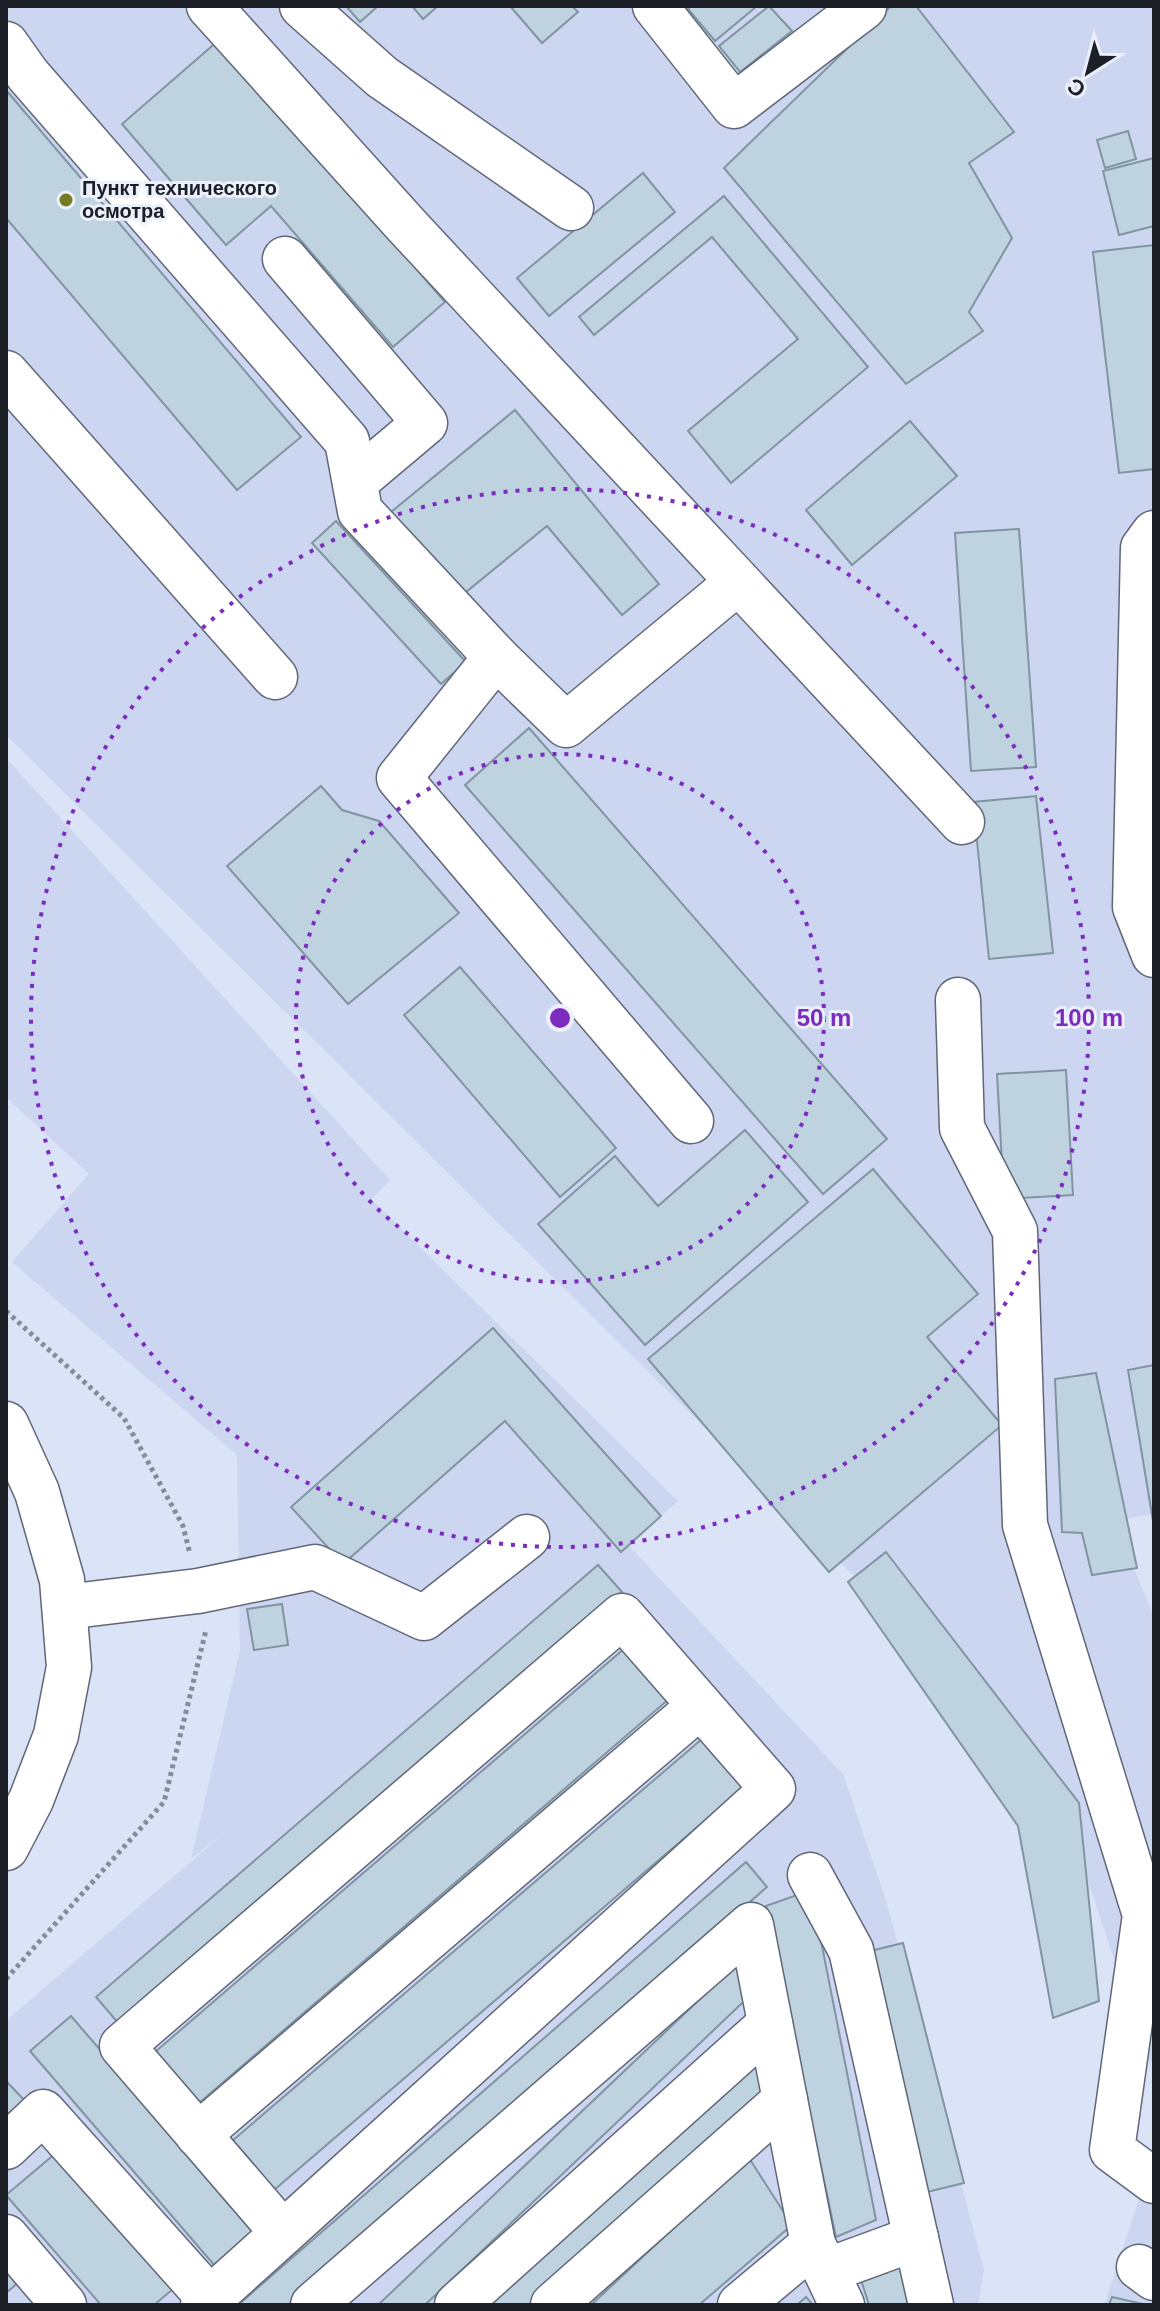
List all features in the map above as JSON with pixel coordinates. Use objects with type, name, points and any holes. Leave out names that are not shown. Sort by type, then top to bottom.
[{"type":"street","points":[[209,6],[407,226],[962,822]]},
{"type":"street","points":[[302,6],[382,77],[571,208]]},
{"type":"street","points":[[655,6],[734,106],[864,7]]},
{"type":"street","points":[[6,44],[28,75],[347,441],[360,511],[496,657],[566,725],[738,582]]},
{"type":"street","points":[[285,259],[425,423],[355,482]]},
{"type":"street","points":[[6,373],[275,677]]},
{"type":"street","points":[[1154,533],[1143,548],[1135,907],[1154,955]]},
{"type":"street","points":[[496,657],[399,778],[691,1121]]},
{"type":"street","points":[[958,1000],[962,1128],[1015,1231],[1025,1525],[1145,1915],[1112,2150],[1154,2181]]},
{"type":"street","points":[[6,1424],[37,1492],[62,1580],[69,1667],[56,1735],[31,1800],[6,1848]]},
{"type":"street","points":[[65,1607],[198,1591],[315,1567],[424,1618],[527,1537]]},
{"type":"street","points":[[6,2147],[43,2112],[206,2302],[283,2233],[773,1789],[622,1616],[122,2046],[283,2233]]},
{"type":"street","points":[[198,2135],[700,1706]]},
{"type":"street","points":[[810,1875],[851,1950],[931,2305]]},
{"type":"street","points":[[313,2305],[751,1925],[785,2100],[827,2273]]},
{"type":"street","points":[[457,2305],[770,2024]]},
{"type":"street","points":[[553,2305],[785,2100]]},
{"type":"street","points":[[6,2237],[47,2299]]},
{"type":"street","points":[[740,2305],[916,2238]]},
{"type":"shaded area","points":[[6,6],[1154,6],[1154,1514],[1114,1521],[1154,1616],[1154,2054],[1150,2066],[1051,1771],[6,735]]},
{"type":"shaded area","points":[[6,758],[390,1180],[371,1199],[678,1501],[628,1545],[843,1774],[886,1900],[984,2270],[978,2305],[6,2305],[6,2021],[230,1828],[191,1859],[240,1650],[237,1455],[12,1262],[89,1174],[6,1097]]},
{"type":"shaded area","points":[[1154,2154],[1154,2305],[1104,2305]]},
{"type":"building","points":[[346,6],[378,6],[360,22]]},
{"type":"building","points":[[412,6],[438,6],[423,19]]},
{"type":"building","points":[[510,6],[572,6],[578,12],[542,43]]},
{"type":"building","points":[[691,6],[757,6],[715,41],[688,9]]},
{"type":"building","points":[[769,6],[792,31],[740,72],[719,46]]},
{"type":"building","points":[[891,6],[916,6],[1014,132],[969,163],[1012,238],[969,312],[983,331],[906,384],[724,168]]},
{"type":"building","points":[[219,40],[445,302],[393,347],[271,206],[226,245],[122,124]]},
{"type":"building","points":[[6,90],[301,437],[237,490],[6,218]]},
{"type":"building","points":[[1128,131],[1136,159],[1105,168],[1097,140]]},
{"type":"building","points":[[1154,158],[1154,226],[1119,235],[1103,171]]},
{"type":"building","points":[[643,173],[675,212],[549,316],[517,278]]},
{"type":"building","points":[[724,196],[868,367],[731,483],[688,431],[798,339],[712,237],[594,335],[579,317]]},
{"type":"building","points":[[1154,245],[1154,469],[1119,473],[1093,252]]},
{"type":"building","points":[[515,410],[659,584],[622,615],[547,526],[455,601],[385,517]]},
{"type":"building","points":[[910,421],[957,476],[852,565],[806,510]]},
{"type":"building","points":[[336,521],[466,662],[441,684],[312,543]]},
{"type":"building","points":[[1019,529],[1036,767],[971,771],[955,533]]},
{"type":"building","points":[[529,728],[887,1139],[823,1194],[465,785]]},
{"type":"building","points":[[321,786],[342,810],[379,821],[459,913],[348,1004],[227,866]]},
{"type":"building","points":[[1036,796],[1053,953],[989,959],[973,802]]},
{"type":"building","points":[[460,967],[616,1148],[560,1197],[404,1015]]},
{"type":"building","points":[[1066,1070],[1073,1195],[1004,1199],[997,1074]]},
{"type":"building","points":[[745,1130],[808,1202],[645,1345],[538,1224],[615,1156],[658,1206]]},
{"type":"building","points":[[873,1169],[978,1294],[927,1337],[1002,1425],[829,1572],[648,1359]]},
{"type":"building","points":[[493,1328],[661,1516],[621,1552],[505,1421],[343,1564],[291,1507]]},
{"type":"building","points":[[1154,1365],[1154,1527],[1128,1370]]},
{"type":"building","points":[[1096,1373],[1137,1568],[1092,1575],[1082,1533],[1062,1532],[1055,1379]]},
{"type":"building","points":[[886,1552],[1079,1803],[1099,2001],[1053,2018],[1018,1826],[848,1582]]},
{"type":"building","points":[[598,1565],[622,1592],[119,2024],[96,1997]]},
{"type":"building","points":[[282,1604],[288,1645],[254,1650],[247,1609]]},
{"type":"building","points":[[625,1648],[669,1699],[199,2103],[155,2052]]},
{"type":"building","points":[[702,1739],[744,1787],[274,2190],[232,2141]]},
{"type":"building","points":[[746,1862],[767,1887],[288,2305],[238,2305]]},
{"type":"building","points":[[811,1890],[876,2220],[836,2237],[766,1906]]},
{"type":"building","points":[[903,1943],[964,2183],[923,2193],[862,1953]]},
{"type":"building","points":[[738,1963],[760,1986],[425,2305],[378,2305]]},
{"type":"building","points":[[71,2016],[256,2231],[215,2266],[30,2051]]},
{"type":"building","points":[[756,2053],[774,2088],[532,2305],[478,2305]]},
{"type":"building","points":[[6,2081],[28,2104],[6,2125]]},
{"type":"building","points":[[56,2153],[173,2289],[154,2305],[101,2305],[6,2195]]},
{"type":"building","points":[[749,2158],[792,2225],[699,2305],[591,2305]]},
{"type":"building","points":[[908,2251],[920,2305],[869,2305],[857,2267]]},
{"type":"building","points":[[6,2266],[20,2281],[6,2293]]},
{"type":"building","points":[[806,2297],[813,2305],[797,2305]]},
{"type":"building","points":[[1112,2297],[1147,2305],[1109,2305]]},
{"type":"place","name":"Пункт технического осмотра","points":[[66,200]]}]
